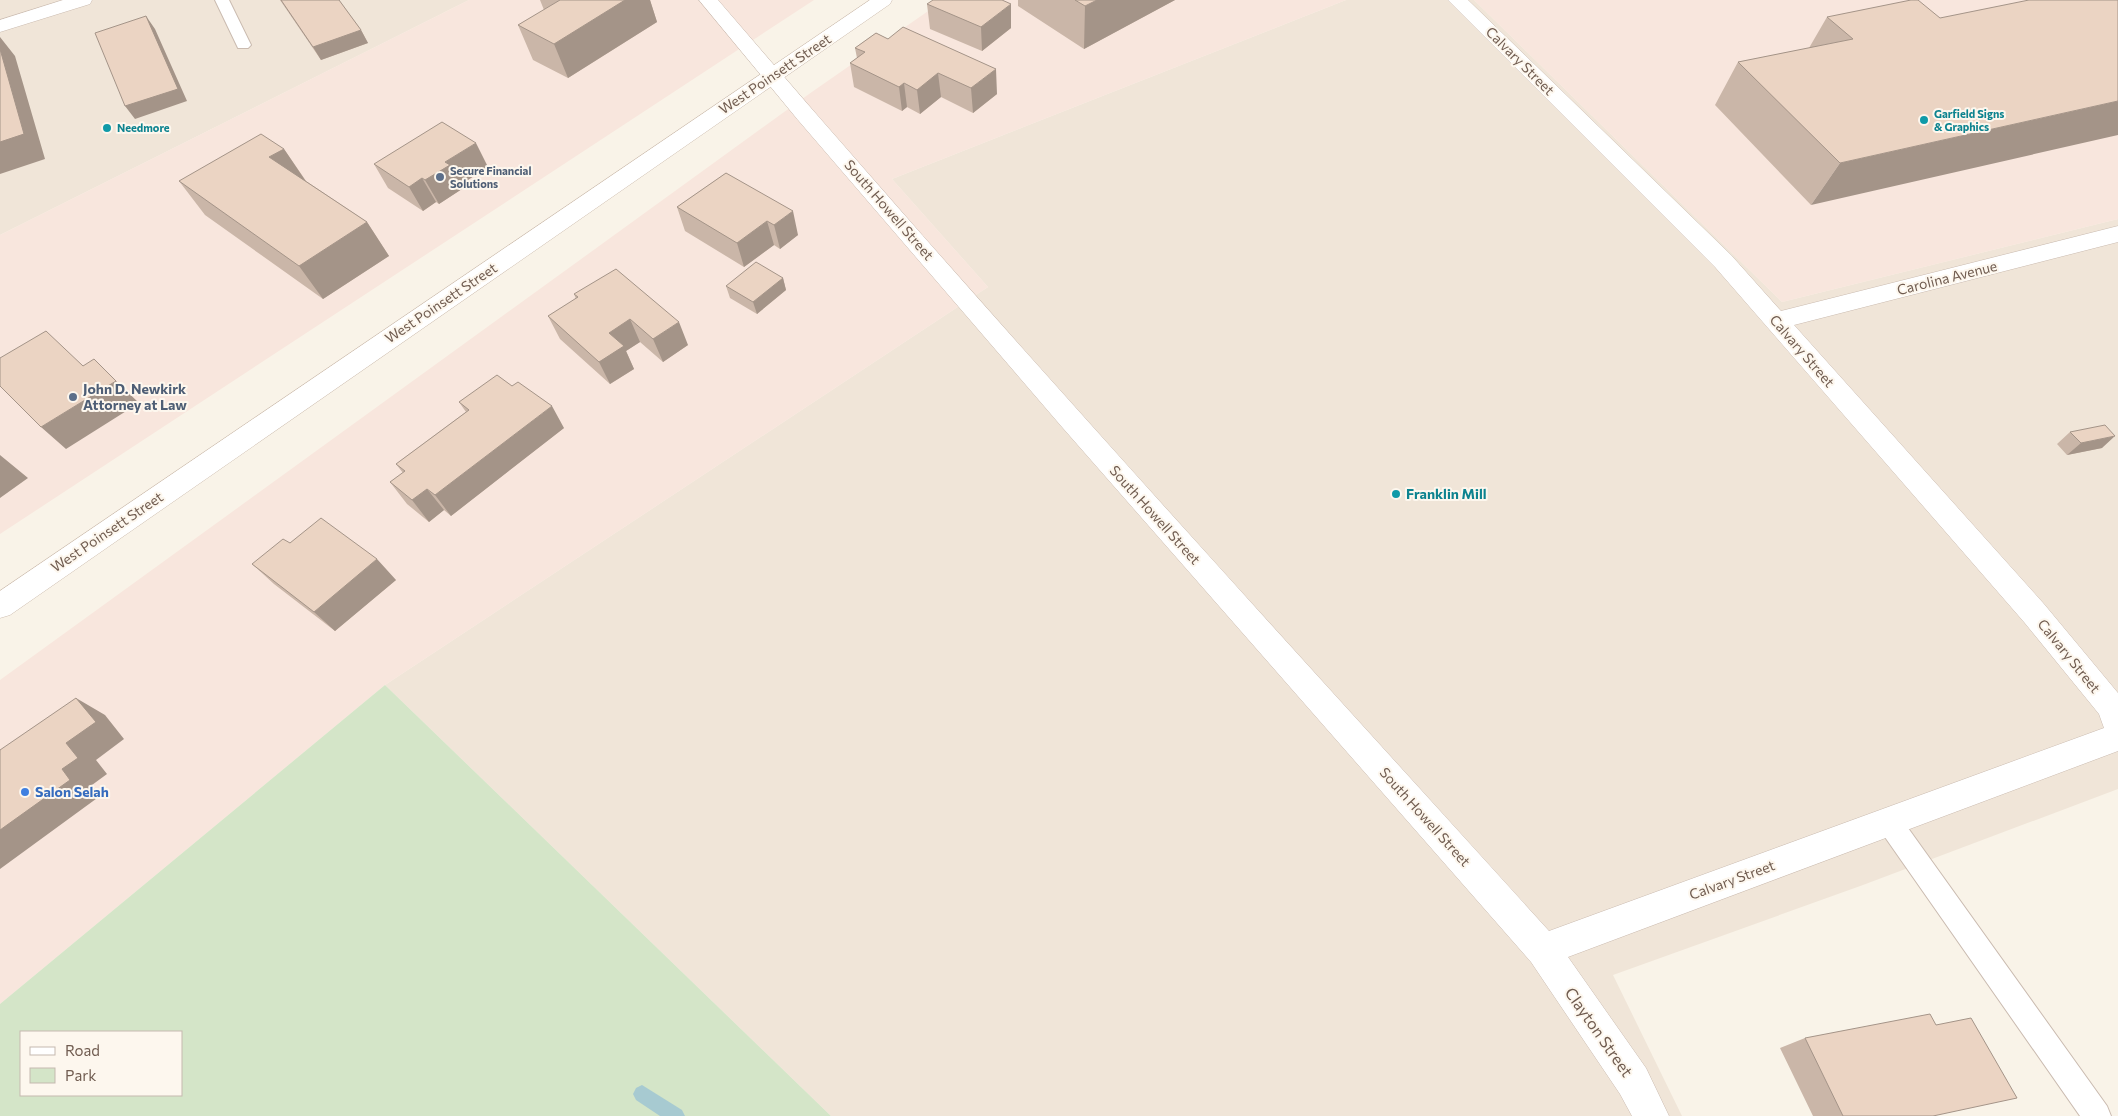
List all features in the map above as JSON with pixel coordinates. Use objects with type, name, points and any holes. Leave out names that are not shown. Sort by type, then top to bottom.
[{"type":"street","points":[[0,26],[83,0]]},
{"type":"street","name":"South Howell Street","points":[[708,0],[1071,420],[1543,950]]},
{"type":"street","name":"West Poinsett Street","points":[[0,606],[883,0]]},
{"type":"street","name":"Calvary Street","points":[[1457,0],[1723,261],[2034,613],[2111,707],[2118,727]]},
{"type":"street","name":"Carolina Avenue","points":[[1776,321],[2118,234]]},
{"type":"street","name":"Calvary Street","points":[[1543,950],[2118,737]]},
{"type":"street","name":"Clayton Street","points":[[1543,950],[1634,1081],[1651,1116]]},
{"type":"lane","points":[[222,0],[243,45]]},
{"type":"lane","points":[[1889,822],[2097,1116]]},
{"type":"shaded area","name":"Needmore","points":[[0,0],[469,0],[0,235]]},
{"type":"shaded area","points":[[469,0],[814,0],[0,534],[0,235]]},
{"type":"shaded area","points":[[944,0],[1346,0],[892,179],[988,287],[385,685],[0,1004],[0,680],[809,94]]},
{"type":"shaded area","name":"Franklin Mill","points":[[1346,0],[1474,0],[1782,302],[2118,219],[2118,789],[1863,885],[1613,975],[1682,1116],[831,1116],[385,685],[988,287],[892,179]]},
{"type":"shaded area","points":[[1474,0],[2118,0],[2118,219],[1782,302]]},
{"type":"green space","points":[[385,685],[831,1116],[0,1116],[0,1004]]},
{"type":"building","points":[[281,0],[339,0],[361,30],[313,47]]},
{"type":"building","points":[[560,0],[625,0],[554,44],[518,25]]},
{"type":"building","points":[[933,0],[1002,0],[1011,4],[981,27],[927,4]]},
{"type":"building","points":[[1075,0],[1097,0],[1085,6]]},
{"type":"building","name":"Garfield Signs & Graphics","points":[[1918,0],[1940,18],[2029,0],[2118,0],[2118,101],[1840,163],[1738,62],[1853,39],[1827,17]]},
{"type":"building","points":[[146,16],[178,89],[125,106],[95,33]]},
{"type":"building","points":[[903,27],[996,69],[971,88],[938,73],[917,90],[904,83],[899,87],[850,63],[865,52],[855,48],[876,33],[888,39]]},
{"type":"building","points":[[0,49],[24,134],[0,142]]},
{"type":"building","points":[[442,122],[476,143],[445,162],[450,165],[425,180],[422,178],[409,187],[374,164]]},
{"type":"building","points":[[261,134],[284,149],[269,157],[367,222],[299,266],[179,181]]},
{"type":"building","points":[[726,173],[793,211],[774,225],[767,221],[737,243],[677,207]]},
{"type":"building","points":[[756,262],[783,278],[753,302],[726,286]]},
{"type":"building","points":[[616,269],[679,322],[653,339],[630,319],[609,333],[624,346],[599,362],[548,316],[578,297],[574,294]]},
{"type":"building","points":[[46,331],[83,366],[94,359],[116,381],[41,427],[0,386],[0,358]]},
{"type":"building","points":[[497,375],[512,386],[518,382],[552,406],[435,495],[427,489],[412,500],[390,482],[405,471],[396,464],[469,410],[459,402]]},
{"type":"building","points":[[2105,425],[2115,436],[2081,443],[2070,432]]},
{"type":"building","points":[[321,518],[377,559],[314,612],[252,564],[283,539],[290,543]]},
{"type":"building","points":[[76,698],[96,722],[66,743],[78,758],[62,769],[70,780],[0,830],[0,750]]},
{"type":"building","points":[[1930,1014],[1936,1025],[1971,1018],[2017,1098],[1933,1116],[1843,1116],[1805,1038]]},
{"type":"waterway","points":[[642,1094],[676,1116]]},
{"type":"place","name":"Garfield Signs & Graphics","points":[[1924,120]]},
{"type":"place","name":"Needmore","points":[[107,128]]},
{"type":"place","name":"Secure Financial Solutions","points":[[440,177]]},
{"type":"place","name":"John D. Newkirk Attorney at Law","points":[[73,397]]},
{"type":"place","name":"Franklin Mill","points":[[1396,494]]},
{"type":"place","name":"Salon Selah","points":[[25,792]]}]
